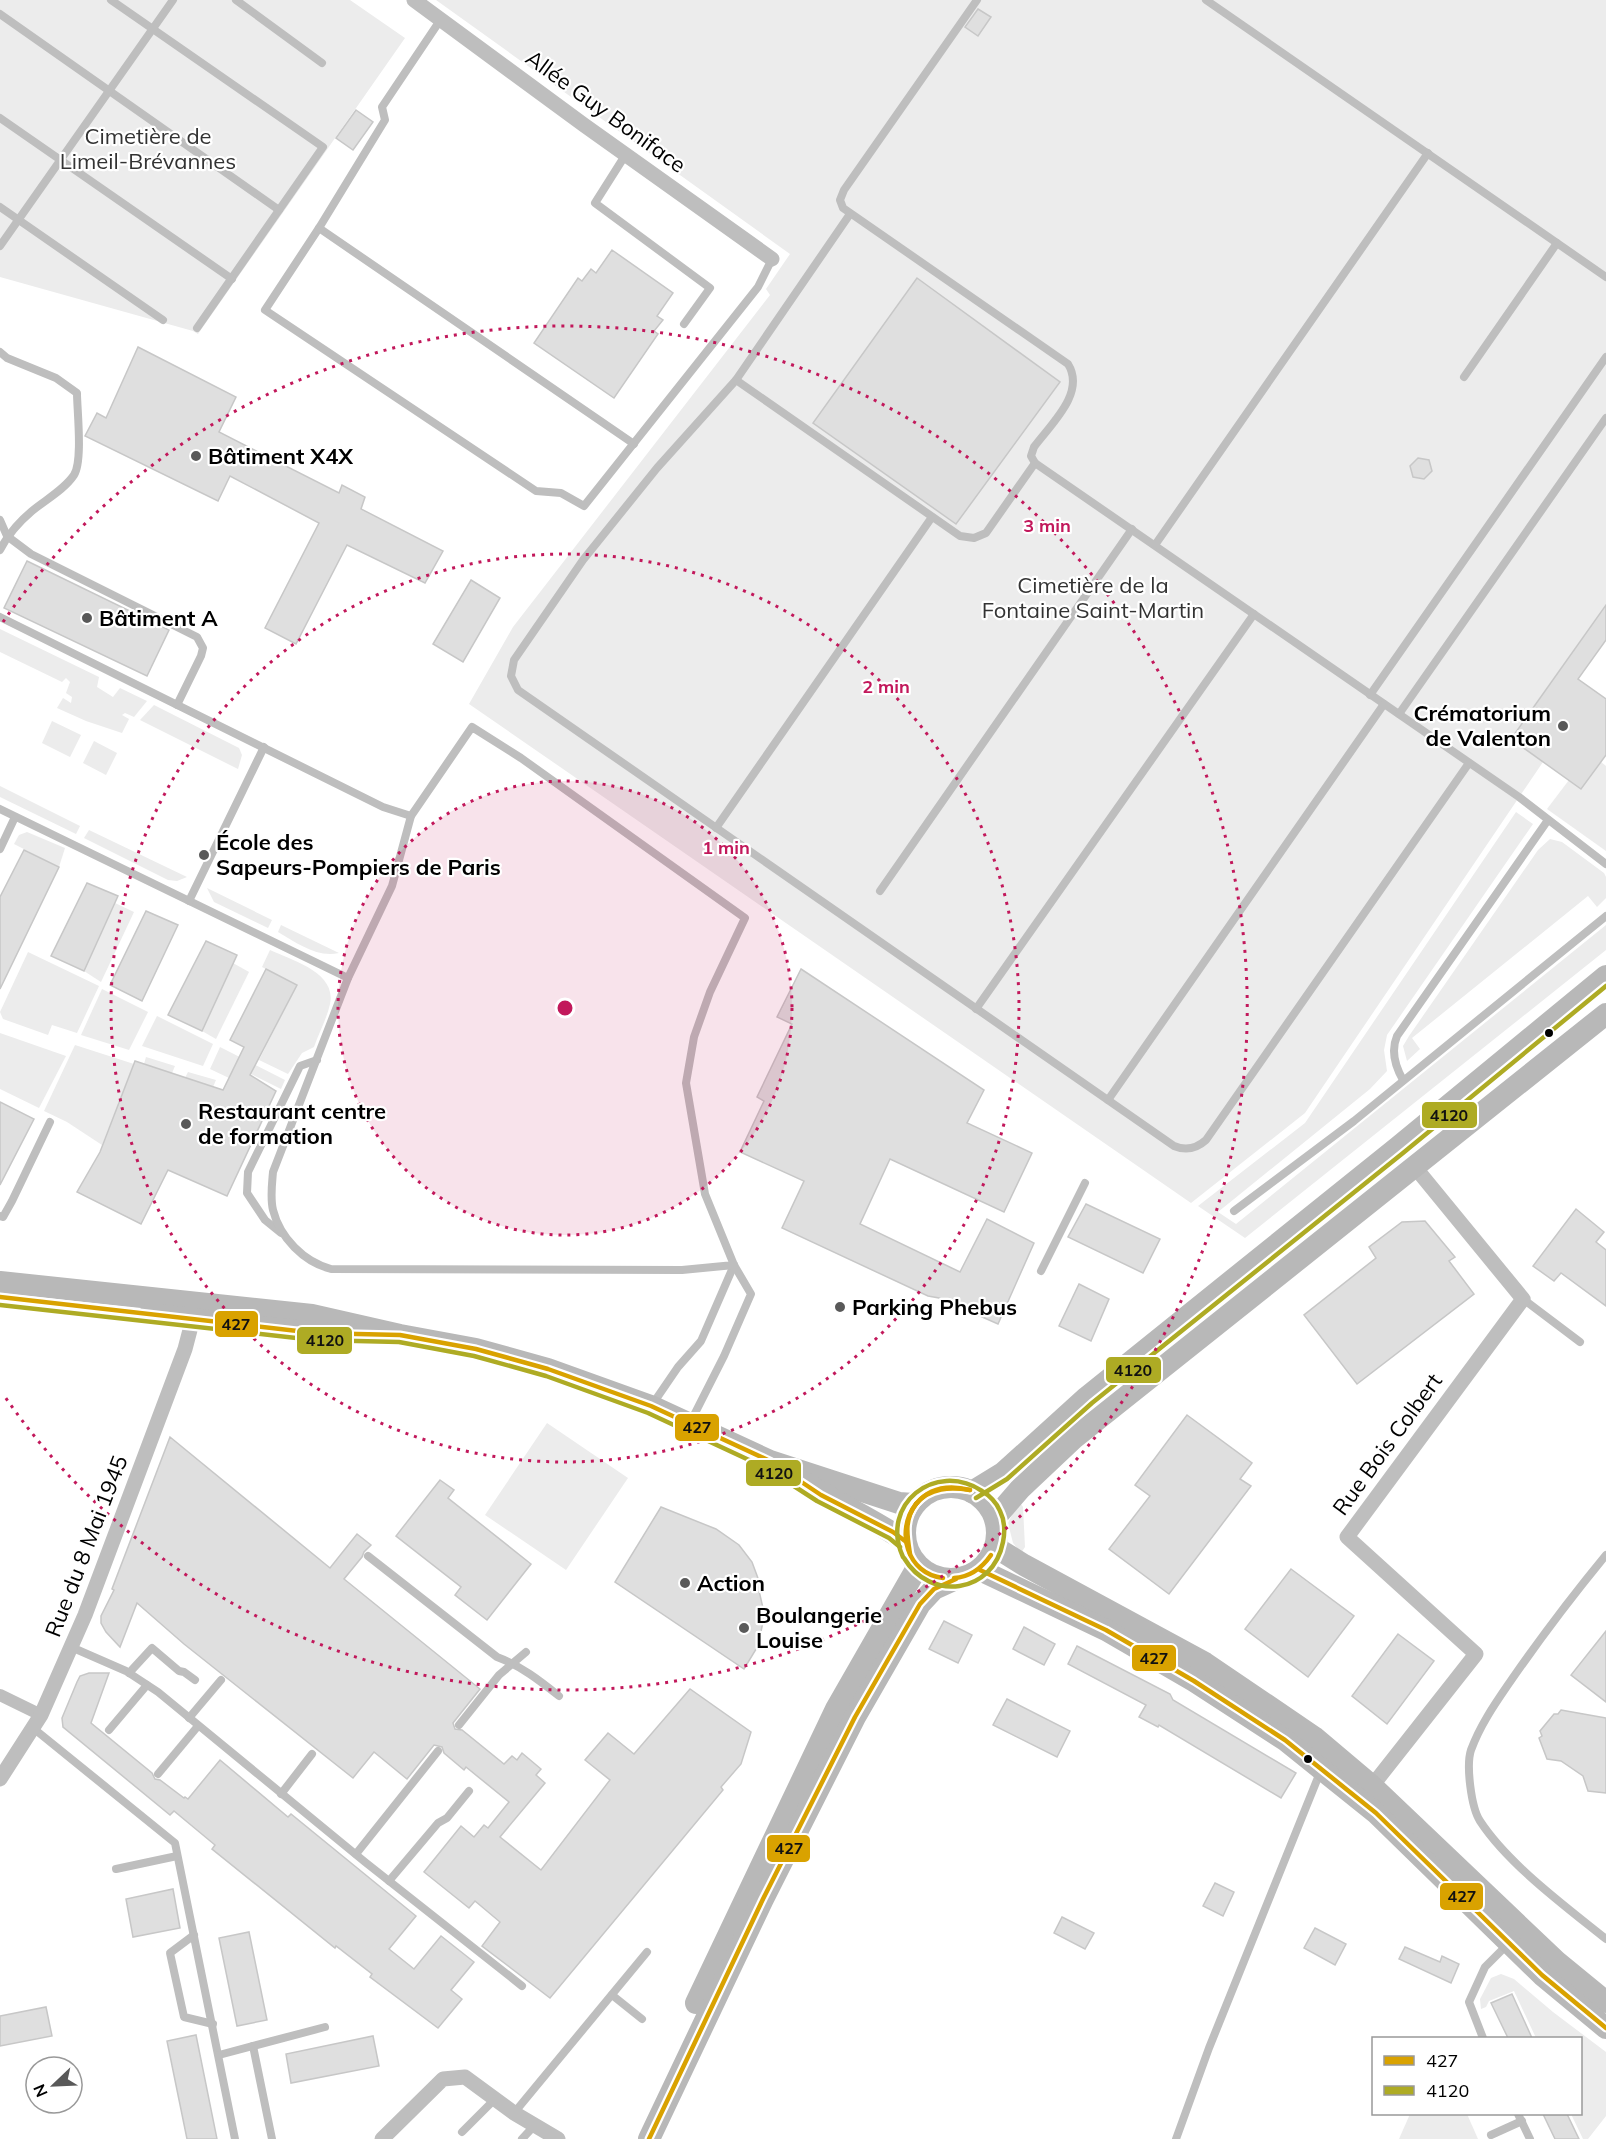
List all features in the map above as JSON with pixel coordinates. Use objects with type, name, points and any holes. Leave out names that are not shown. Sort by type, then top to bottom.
[{"type":"main road","points":[[972,1492],[1004,1473],[1087,1397],[1606,976]]},
{"type":"main road","points":[[995,1518],[1020,1490],[1073,1439],[1606,1014]]},
{"type":"main road","points":[[1478,1080],[1495,1102]]},
{"type":"main road","points":[[1398,1147],[1414,1166]]},
{"type":"main road","points":[[0,1282],[312,1314],[400,1335],[476,1348],[538,1366],[651,1406],[770,1461],[899,1503],[914,1504]]},
{"type":"main road","points":[[0,1297],[315,1333],[400,1335]]},
{"type":"main road","points":[[770,1461],[821,1495],[905,1541]]},
{"type":"main road","points":[[649,2139],[763,1899],[855,1717],[920,1604],[934,1588],[968,1576],[980,1570],[989,1560],[995,1547],[997,1532],[995,1518],[990,1507],[972,1492],[953,1487],[935,1490],[924,1495],[914,1504],[905,1528],[905,1541],[918,1566],[942,1579],[956,1580]]},
{"type":"main road","points":[[995,1547],[1204,1664],[1306,1731],[1372,1786],[1556,1961],[1606,2002]]},
{"type":"main road","points":[[633,2139],[836,1709],[918,1566]]},
{"type":"main road","points":[[980,1570],[1106,1630],[1194,1681],[1286,1740],[1376,1813],[1542,1975],[1606,2028]]},
{"type":"street","name":"Allée Guy Boniface","points":[[414,0],[772,259]]},
{"type":"street","points":[[1414,1166],[1523,1299]]},
{"type":"street","name":"Rue Bois Colbert","points":[[1372,1786],[1476,1654],[1347,1537],[1523,1299]]},
{"type":"street","name":"Rue du 8 Mai 1945","points":[[0,1779],[37,1722],[85,1615],[185,1349],[190,1330],[190,1319]]},
{"type":"street","points":[[0,1695],[37,1722]]},
{"type":"street","points":[[382,2139],[442,2079],[465,2077],[514,2113],[558,2139]]},
{"type":"lane","points":[[111,0],[323,147],[197,328]]},
{"type":"lane","points":[[0,246],[173,0]]},
{"type":"lane","points":[[236,0],[322,63]]},
{"type":"lane","points":[[977,0],[843,190],[840,204],[850,214],[1068,364],[1073,376],[1072,392],[1068,401],[1034,447],[1031,456],[1035,464],[1155,544],[1519,796],[1606,864]]},
{"type":"lane","points":[[1206,0],[1606,277]]},
{"type":"lane","points":[[0,14],[279,210]]},
{"type":"lane","points":[[441,19],[382,106],[385,120],[319,228],[265,310],[536,491],[561,493],[584,506],[758,287],[772,259]]},
{"type":"lane","points":[[0,118],[232,279]]},
{"type":"lane","points":[[1155,544],[1428,153]]},
{"type":"lane","points":[[626,154],[595,203],[710,288],[684,324]]},
{"type":"lane","points":[[0,207],[162,320]]},
{"type":"lane","points":[[850,214],[736,380],[657,468],[583,560],[514,660],[512,669],[514,683],[525,696],[1173,1146],[1189,1149],[1201,1145],[1206,1140],[1469,763]]},
{"type":"lane","points":[[319,228],[634,444]]},
{"type":"lane","points":[[1464,377],[1557,243]]},
{"type":"lane","points":[[0,352],[7,358],[57,378],[77,393],[79,458],[75,474],[32,511],[7,536],[0,549]]},
{"type":"lane","points":[[1370,695],[1606,357]]},
{"type":"lane","points":[[736,380],[932,517],[960,536],[967,538],[986,533],[1035,464]]},
{"type":"lane","points":[[1399,714],[1606,418]]},
{"type":"lane","points":[[716,828],[932,517]]},
{"type":"lane","points":[[0,520],[7,536],[31,554],[197,637],[203,648],[201,656],[177,705]]},
{"type":"lane","points":[[880,891],[1132,529]]},
{"type":"lane","points":[[976,1009],[1254,614]]},
{"type":"lane","points":[[0,617],[383,807],[411,816]]},
{"type":"lane","points":[[1108,1100],[1384,704]]},
{"type":"lane","points":[[284,1236],[273,1209],[271,1191],[273,1172],[348,978],[392,886],[411,816],[472,727],[520,758],[746,918],[710,992],[694,1037],[686,1083],[705,1194],[734,1265],[751,1294],[724,1356],[690,1424]]},
{"type":"lane","points":[[189,901],[264,747]]},
{"type":"lane","points":[[0,809],[348,978]]},
{"type":"lane","points":[[0,849],[15,816]]},
{"type":"lane","points":[[1403,1080],[1398,1071],[1394,1052],[1397,1035],[1548,820]]},
{"type":"lane","points":[[1234,1211],[1354,1120],[1606,916]]},
{"type":"lane","points":[[317,1060],[300,1066],[248,1172],[246,1193],[265,1220],[308,1259],[319,1266],[331,1269],[682,1270],[734,1265]]},
{"type":"lane","points":[[0,1216],[3,1217],[12,1201],[50,1122]]},
{"type":"lane","points":[[1041,1271],[1085,1183]]},
{"type":"lane","points":[[651,1406],[678,1367],[701,1341],[734,1265]]},
{"type":"lane","points":[[1523,1299],[1580,1342]]},
{"type":"lane","points":[[1606,1555],[1546,1630],[1486,1718],[1470,1752],[1470,1785],[1478,1819],[1503,1850],[1560,1902],[1606,1939]]},
{"type":"lane","points":[[368,1556],[497,1657],[513,1663],[534,1676],[559,1696]]},
{"type":"lane","points":[[71,1647],[129,1673],[147,1685],[522,1986]]},
{"type":"lane","points":[[129,1673],[152,1648],[178,1671],[184,1672],[195,1680]]},
{"type":"lane","points":[[459,1725],[499,1675],[526,1652]]},
{"type":"lane","points":[[189,1718],[220,1680]]},
{"type":"lane","points":[[110,1730],[147,1685]]},
{"type":"lane","points":[[37,1722],[175,1842],[235,2139]]},
{"type":"lane","points":[[158,1774],[198,1726]]},
{"type":"lane","points":[[356,1854],[438,1751]]},
{"type":"lane","points":[[282,1794],[312,1754]]},
{"type":"lane","points":[[1176,2139],[1209,2048],[1322,1769]]},
{"type":"lane","points":[[390,1881],[438,1823],[447,1818],[469,1791]]},
{"type":"lane","points":[[116,1869],[177,1856]]},
{"type":"lane","points":[[194,1935],[170,1953],[184,2017],[213,2024]]},
{"type":"lane","points":[[1482,2037],[1469,2002],[1485,1966],[1509,1943]]},
{"type":"lane","points":[[514,2113],[646,1953]]},
{"type":"lane","points":[[612,1995],[642,2019]]},
{"type":"lane","points":[[219,2055],[325,2027]]},
{"type":"lane","points":[[253,2046],[272,2139]]},
{"type":"lane","points":[[462,2132],[495,2099]]},
{"type":"lane","points":[[1491,2135],[1520,2117],[1530,2139]]},
{"type":"lane","points":[[522,2139],[534,2126]]},
{"type":"green space","name":"Cimetière de Limeil-Brévannes","points":[[0,0],[350,0],[405,38],[198,334],[0,277]]},
{"type":"green space","name":"Cimetière de la Fontaine Saint-Martin","points":[[436,0],[1606,0],[1606,605],[1511,738],[1543,762],[1305,1113],[1191,1203],[469,704],[513,627],[770,295],[766,289],[790,254]]},
{"type":"green space","points":[[0,629],[99,677],[97,687],[113,697],[120,688],[147,701],[134,717],[125,713],[122,715],[129,719],[122,733],[57,708],[63,698],[71,703],[72,697],[66,693],[70,682],[66,678],[62,682],[0,652]]},
{"type":"green space","points":[[154,705],[239,748],[242,755],[238,769],[140,720]]},
{"type":"green space","points":[[52,721],[81,735],[70,757],[42,743]]},
{"type":"green space","points":[[94,741],[117,753],[106,775],[83,763]]},
{"type":"green space","points":[[1601,762],[1606,766],[1606,851],[1547,809],[1569,780]]},
{"type":"green space","points":[[0,786],[80,826],[76,834],[0,797]]},
{"type":"green space","points":[[1516,812],[1533,824],[1387,1035],[1384,1050],[1387,1071],[1370,1089],[1218,1212],[1236,1224],[1606,925],[1606,950],[1245,1238],[1198,1206],[1305,1123]]},
{"type":"green space","points":[[89,830],[187,877],[177,881],[168,880],[84,838]]},
{"type":"green space","points":[[27,832],[65,848],[59,867],[14,844],[19,835]]},
{"type":"green space","points":[[1550,839],[1562,842],[1604,873],[1606,898],[1597,907],[1588,896],[1412,1038],[1420,1049],[1407,1061],[1403,1046],[1409,1036],[1538,850]]},
{"type":"green space","points":[[207,888],[272,920],[268,928],[214,902]]},
{"type":"green space","points":[[115,903],[134,912],[101,982],[84,971]]},
{"type":"green space","points":[[281,925],[339,953],[323,953],[300,945],[278,932]]},
{"type":"green space","points":[[270,950],[320,975],[327,983],[330,993],[329,1009],[314,1047],[302,1053],[288,1074],[259,1060],[297,985],[262,967]]},
{"type":"green space","points":[[28,952],[99,986],[77,1033],[52,1025],[48,1035],[3,1019],[0,1012]]},
{"type":"green space","points":[[233,963],[249,972],[216,1039],[202,1031]]},
{"type":"green space","points":[[102,989],[148,1012],[129,1050],[81,1035]]},
{"type":"green space","points":[[157,1016],[213,1044],[203,1066],[142,1046]]},
{"type":"green space","points":[[0,1033],[66,1056],[39,1108],[0,1089]]},
{"type":"green space","points":[[75,1045],[134,1064],[102,1145],[67,1122],[44,1111]]},
{"type":"green space","points":[[220,1047],[285,1080],[281,1089],[235,1066],[229,1078],[210,1069]]},
{"type":"green space","points":[[146,1057],[175,1066],[172,1073],[144,1064]]},
{"type":"green space","points":[[188,1072],[216,1080],[213,1087],[185,1078]]},
{"type":"green space","points":[[547,1423],[628,1478],[566,1570],[485,1515]]},
{"type":"green space","points":[[1019,1501],[1023,1507],[1025,1547],[1021,1553],[1013,1543],[1008,1523]]},
{"type":"green space","points":[[1501,1974],[1514,1979],[1606,2052],[1606,2116],[1588,2139],[1583,2139],[1571,2115],[1582,2115],[1582,2037],[1536,2037],[1514,1991],[1489,2001],[1486,2007],[1481,2009],[1480,1999],[1491,1978]]},
{"type":"green space","points":[[1410,2115],[1467,2115],[1478,2139],[1399,2139]]},
{"type":"building","points":[[978,9],[991,17],[978,36],[965,27]]},
{"type":"building","points":[[356,110],[373,122],[353,150],[336,138]]},
{"type":"building","points":[[612,250],[673,293],[657,316],[663,320],[654,331],[658,334],[614,398],[534,343],[578,278],[582,281],[591,269],[596,273]]},
{"type":"building","points":[[917,278],[1060,382],[956,524],[813,423]]},
{"type":"building","name":"Bâtiment X4X","points":[[138,347],[236,397],[219,432],[339,493],[342,485],[365,497],[361,509],[443,551],[425,583],[347,545],[296,644],[265,628],[319,523],[230,476],[218,501],[85,436],[97,413],[106,418]]},
{"type":"building","points":[[1418,458],[1429,460],[1432,471],[1424,479],[1413,477],[1410,466]]},
{"type":"building","name":"Bâtiment A","points":[[27,561],[169,630],[147,676],[4,608]]},
{"type":"building","points":[[471,580],[500,598],[463,662],[433,644]]},
{"type":"building","name":"Crématorium de Valenton","points":[[1606,605],[1606,640],[1578,679],[1606,699],[1606,755],[1581,789],[1511,739]]},
{"type":"building","points":[[24,850],[59,867],[0,989],[0,897]]},
{"type":"building","points":[[87,883],[118,896],[84,971],[51,956]]},
{"type":"building","points":[[146,911],[178,925],[142,1001],[110,985]]},
{"type":"building","points":[[206,941],[237,955],[202,1031],[168,1015]]},
{"type":"building","name":"Restaurant centre de formation","points":[[266,969],[297,985],[250,1075],[276,1091],[227,1196],[168,1170],[141,1224],[77,1192],[100,1152],[135,1061],[223,1090],[244,1047],[230,1040]]},
{"type":"building","points":[[801,969],[984,1090],[967,1123],[1032,1153],[1004,1212],[890,1159],[860,1224],[960,1272],[987,1219],[1034,1243],[998,1324],[939,1298],[928,1296],[782,1228],[804,1181],[740,1152],[764,1101],[757,1097],[792,1024],[777,1017]]},
{"type":"building","points":[[0,1102],[34,1119],[0,1185]]},
{"type":"building","points":[[1086,1204],[1160,1239],[1143,1273],[1068,1237]]},
{"type":"building","points":[[1576,1209],[1604,1232],[1596,1242],[1606,1250],[1606,1306],[1561,1273],[1554,1281],[1533,1266]]},
{"type":"building","points":[[1425,1221],[1455,1257],[1449,1261],[1474,1294],[1357,1384],[1304,1315],[1376,1258],[1369,1247],[1402,1222]]},
{"type":"building","points":[[1079,1284],[1109,1299],[1091,1341],[1059,1326]]},
{"type":"building","points":[[1187,1415],[1252,1463],[1240,1479],[1251,1486],[1169,1594],[1109,1549],[1150,1496],[1135,1485]]},
{"type":"building","points":[[170,1437],[330,1568],[357,1534],[371,1545],[344,1579],[480,1689],[453,1723],[455,1729],[462,1730],[504,1764],[512,1756],[517,1760],[522,1753],[541,1769],[536,1775],[545,1783],[500,1837],[541,1870],[610,1780],[585,1760],[608,1733],[634,1754],[690,1689],[751,1732],[741,1764],[721,1787],[723,1790],[550,1998],[482,1946],[500,1922],[475,1901],[469,1908],[424,1872],[461,1826],[474,1837],[484,1825],[488,1828],[509,1802],[466,1767],[464,1770],[444,1753],[442,1747],[434,1745],[407,1779],[374,1752],[353,1778],[184,1644],[137,1603],[120,1647],[106,1632],[101,1623],[101,1616],[114,1590],[112,1589]]},
{"type":"building","points":[[440,1480],[454,1490],[448,1498],[531,1564],[487,1620],[455,1595],[461,1587],[396,1536]]},
{"type":"building","name":"Action","points":[[661,1507],[716,1529],[739,1545],[752,1562],[759,1581],[757,1582],[763,1608],[763,1622],[758,1646],[744,1669],[615,1582]]},
{"type":"building","points":[[1291,1569],[1354,1616],[1308,1677],[1245,1629]]},
{"type":"building","points":[[944,1621],[972,1635],[958,1663],[929,1649]]},
{"type":"building","points":[[1024,1627],[1055,1644],[1044,1665],[1013,1649]]},
{"type":"building","points":[[1606,1631],[1606,1702],[1571,1675]]},
{"type":"building","points":[[1398,1634],[1434,1661],[1387,1724],[1352,1696]]},
{"type":"building","points":[[1077,1646],[1170,1694],[1173,1700],[1296,1773],[1281,1798],[1159,1725],[1158,1727],[1139,1717],[1146,1705],[1068,1664]]},
{"type":"building","points":[[89,1673],[109,1673],[91,1723],[152,1773],[155,1779],[188,1799],[220,1760],[288,1817],[291,1814],[416,1916],[389,1949],[414,1969],[441,1936],[474,1962],[451,1990],[462,1999],[438,2028],[370,1977],[372,1974],[336,1946],[335,1948],[212,1849],[215,1845],[174,1811],[170,1815],[63,1727],[62,1718],[77,1682],[80,1676]]},
{"type":"building","points":[[1007,1699],[1070,1731],[1057,1757],[993,1725]]},
{"type":"building","points":[[1561,1710],[1606,1718],[1606,1793],[1588,1791],[1583,1776],[1561,1761],[1547,1759],[1539,1738],[1542,1736],[1540,1731],[1554,1714],[1558,1714]]},
{"type":"building","points":[[1215,1883],[1234,1892],[1223,1916],[1203,1906]]},
{"type":"building","points":[[173,1889],[180,1928],[133,1937],[126,1899]]},
{"type":"building","points":[[1062,1917],[1094,1933],[1085,1949],[1054,1933]]},
{"type":"building","points":[[1315,1928],[1346,1944],[1335,1965],[1304,1948]]},
{"type":"building","points":[[249,1932],[267,2020],[237,2026],[219,1938]]},
{"type":"building","points":[[1405,1947],[1440,1962],[1442,1956],[1459,1964],[1451,1983],[1399,1959]]},
{"type":"building","points":[[1512,1994],[1532,2037],[1508,2037],[1491,2003]]},
{"type":"building","points":[[46,2007],[52,2036],[0,2046],[0,2016]]},
{"type":"building","points":[[196,2035],[217,2139],[187,2139],[167,2041]]},
{"type":"building","points":[[373,2036],[379,2066],[291,2083],[286,2054]]},
{"type":"building","points":[[1543,2115],[1567,2115],[1579,2139],[1555,2139]]},
{"type":"transit line","name":"4120","points":[[976,1498],[1007,1479],[1092,1403],[1606,986]]},
{"type":"transit line","name":"427","points":[[0,1297],[315,1333],[400,1335],[476,1349],[548,1369],[651,1406],[770,1461],[821,1495],[893,1532],[905,1541]]},
{"type":"transit line","name":"4120","points":[[0,1305],[314,1340],[399,1342],[474,1356],[546,1376],[648,1413],[766,1468],[817,1501],[889,1538],[900,1547]]},
{"type":"transit line","name":"4120","points":[[903,1557],[898,1538],[899,1520],[905,1505],[916,1493],[930,1485],[946,1481],[964,1483],[985,1493],[999,1508],[1004,1523],[1003,1542],[997,1559],[987,1573],[974,1582],[960,1586],[944,1586],[929,1581],[915,1572],[904,1558]]},
{"type":"transit line","name":"427","points":[[916,1504],[928,1494],[941,1489],[970,1490]]},
{"type":"transit line","name":"427","points":[[916,1504],[928,1494],[941,1489],[970,1490]]},
{"type":"transit line","name":"427","points":[[910,1554],[908,1522],[916,1504]]},
{"type":"transit line","name":"427","points":[[916,1504],[906,1526],[908,1550],[921,1569],[943,1578]]},
{"type":"transit line","name":"427","points":[[954,1578],[975,1571],[991,1555]]},
{"type":"transit line","name":"427","points":[[980,1570],[1106,1630],[1194,1681],[1285,1740],[1376,1813],[1542,1975],[1606,2028]]},
{"type":"transit line","name":"427","points":[[649,2139],[763,1899],[855,1717],[920,1604],[934,1589],[956,1579]]},
{"type":"place","name":"Bâtiment X4X","points":[[196,456]]},
{"type":"place","name":"Bâtiment A","points":[[87,618]]},
{"type":"place","name":"Crématorium de Valenton","points":[[1563,726]]},
{"type":"place","name":"École des Sapeurs-Pompiers de Paris","points":[[204,855]]},
{"type":"place","name":"Restaurant centre de formation","points":[[186,1124]]},
{"type":"place","name":"Parking Phebus","points":[[840,1307]]},
{"type":"place","name":"Action","points":[[685,1583]]},
{"type":"place","name":"Boulangerie Louise","points":[[744,1628]]}]
